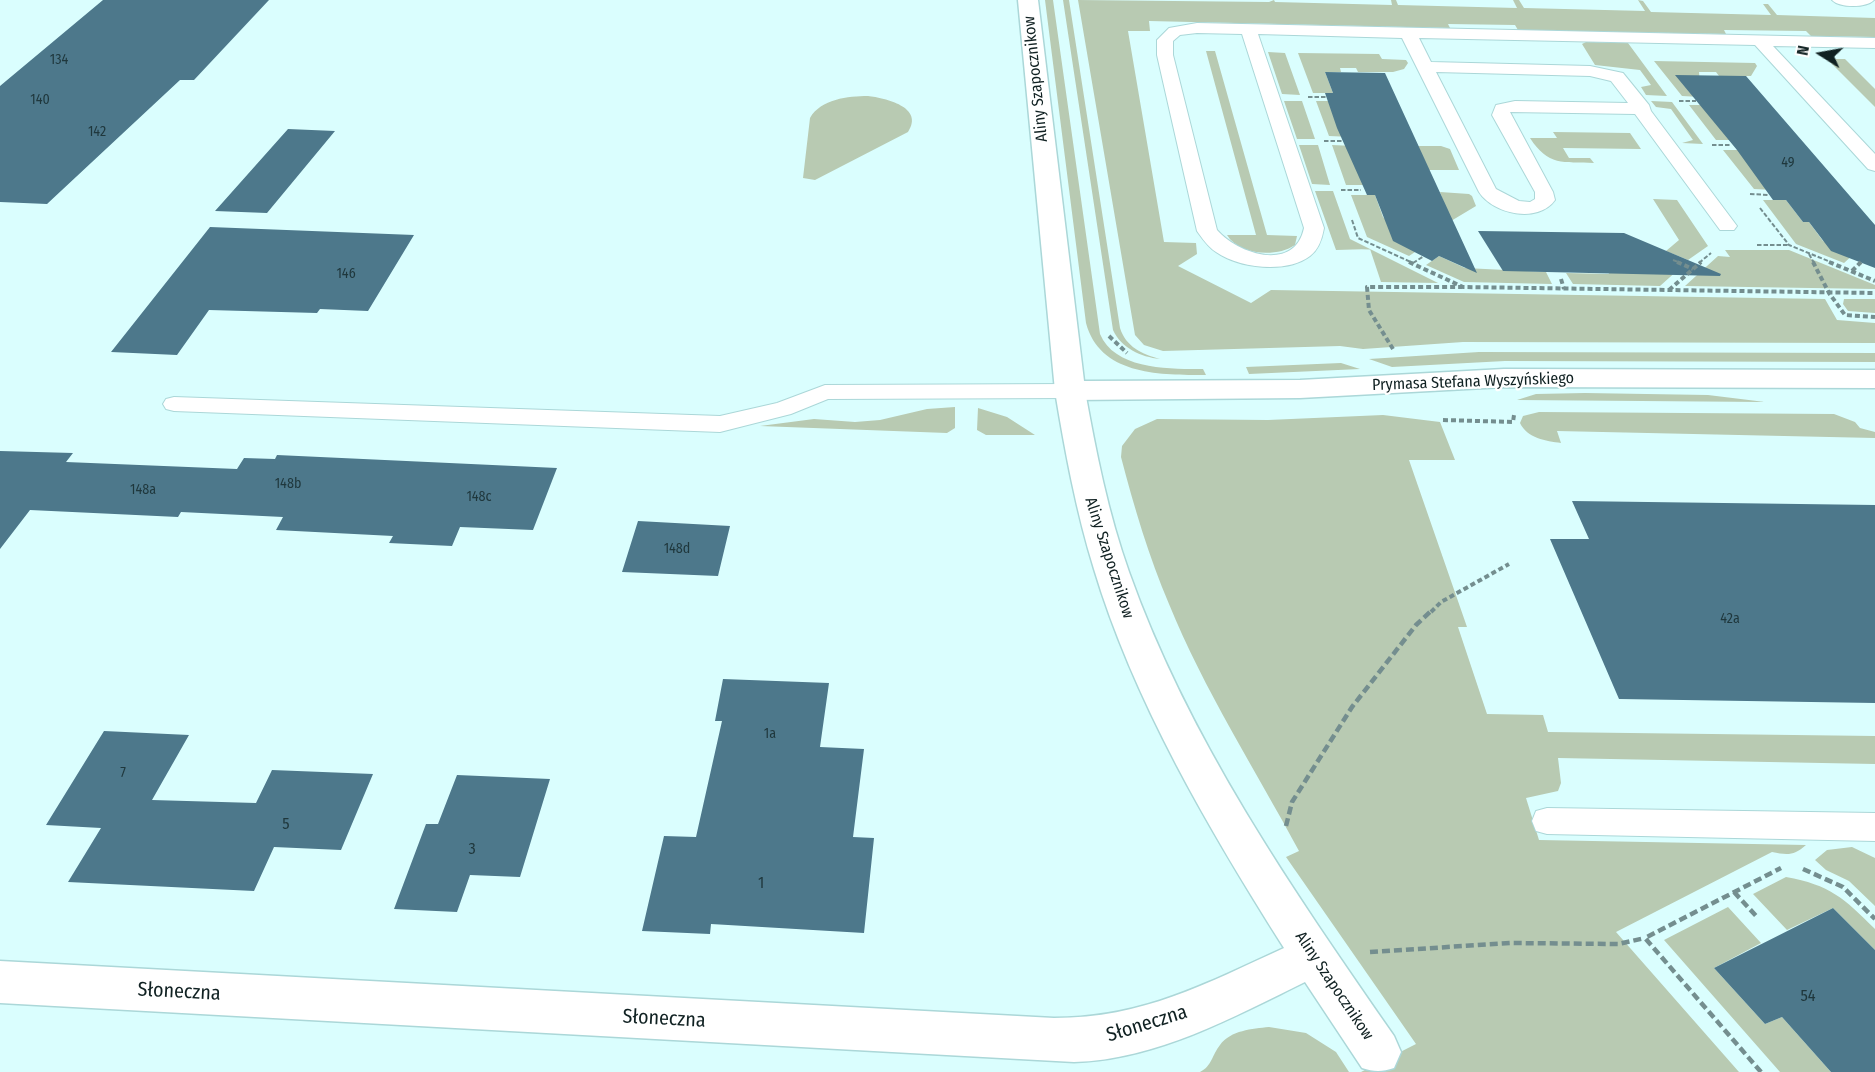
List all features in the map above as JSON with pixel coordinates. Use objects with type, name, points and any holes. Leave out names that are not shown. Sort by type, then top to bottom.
[{"type":"street","name":"Aliny Szapocznikow","points":[[1028,0],[1070,391],[1083,475],[1116,589],[1171,716],[1204,779],[1247,853],[1378,1052]]},
{"type":"street","name":"Prymasa Stefana Wyszyńskiego","points":[[1070,391],[1259,390],[1504,378],[1875,379]]},
{"type":"street","name":"Słoneczna","points":[[0,982],[1054,1040],[1097,1039],[1142,1029],[1191,1012],[1313,956]]},
{"type":"lane","points":[[1840,0],[1866,0]]},
{"type":"lane","points":[[1248,29],[1314,228],[1310,247],[1305,253],[1289,259],[1265,260],[1236,254],[1222,247],[1208,231],[1163,47],[1164,40],[1169,35],[1186,29],[1248,29],[1875,43]]},
{"type":"lane","points":[[1408,33],[1488,192],[1497,201],[1512,206],[1540,205],[1545,200],[1545,196],[1501,115],[1502,109],[1515,106],[1642,110]]},
{"type":"lane","points":[[1760,41],[1875,165]]},
{"type":"lane","points":[[1426,67],[1602,72],[1622,81],[1727,226]]},
{"type":"lane","points":[[174,404],[720,424],[783,409],[825,392],[1070,391]]},
{"type":"lane","points":[[1547,821],[1875,827]]},
{"type":"path","points":[[1304,87],[1311,108]]},
{"type":"path","points":[[1307,97],[1327,97]]},
{"type":"path","points":[[1685,110],[1679,101],[1696,101]]},
{"type":"path","points":[[1327,151],[1323,141],[1343,141]]},
{"type":"path","points":[[1718,153],[1712,145],[1731,145]]},
{"type":"path","points":[[1337,180],[1344,199]]},
{"type":"path","points":[[1743,186],[1789,245],[1875,281]]},
{"type":"path","points":[[1341,190],[1361,190]]},
{"type":"path","points":[[1750,194],[1769,195]]},
{"type":"path","points":[[1351,218],[1358,238],[1463,287]]},
{"type":"path","points":[[1669,290],[1712,253]]},
{"type":"path","points":[[1808,253],[1829,292],[1845,315],[1875,317]]},
{"type":"path","points":[[1413,263],[1424,256]]},
{"type":"path","points":[[1673,260],[1694,268]]},
{"type":"path","points":[[1852,271],[1861,262]]},
{"type":"path","points":[[1561,279],[1564,289]]},
{"type":"path","points":[[1395,352],[1370,310],[1367,287],[1875,293]]},
{"type":"path","points":[[1106,329],[1110,339],[1129,355]]},
{"type":"path","points":[[1285,830],[1292,802],[1320,756],[1352,707],[1416,625],[1441,602],[1509,564]]},
{"type":"path","points":[[1313,956],[1510,943],[1618,944],[1645,938],[1784,866]]},
{"type":"path","points":[[1794,868],[1805,870],[1843,887],[1875,919]]},
{"type":"path","points":[[1734,892],[1758,918]]},
{"type":"path","points":[[1645,938],[1761,1072]]},
{"type":"green space","points":[[1045,0],[1053,0],[1100,334],[1107,346],[1130,361],[1175,369],[1203,369],[1206,375],[1152,373],[1135,369],[1119,363],[1104,353],[1093,340],[1086,323]]},
{"type":"green space","points":[[1063,0],[1069,0],[1120,328],[1126,340],[1135,349],[1160,359],[1146,356],[1126,347],[1113,330]]},
{"type":"green space","points":[[1078,0],[1269,2],[1274,0],[1275,2],[1392,5],[1391,0],[1396,0],[1398,5],[1517,8],[1513,0],[1519,0],[1524,8],[1645,11],[1638,0],[1643,1],[1651,12],[1771,15],[1763,4],[1768,4],[1777,15],[1875,18],[1875,37],[1811,36],[1806,31],[1724,30],[1726,34],[1518,30],[1515,25],[1448,24],[1450,28],[1149,21],[1150,31],[1128,31],[1164,242],[1196,243],[1197,254],[1178,266],[1251,303],[1271,290],[1825,299],[1837,320],[1875,323],[1875,343],[1463,342],[1363,349],[1340,346],[1163,351],[1144,345],[1135,335]]},
{"type":"green space","points":[[1586,42],[1628,43],[1667,96],[1646,95],[1641,87],[1651,85],[1640,70],[1595,65],[1582,44]]},
{"type":"green space","points":[[1206,51],[1215,51],[1267,235],[1297,236],[1295,245],[1287,249],[1268,253],[1249,250],[1240,247],[1227,235],[1256,235]]},
{"type":"green space","points":[[1268,52],[1285,53],[1300,95],[1282,94]]},
{"type":"green space","points":[[1298,53],[1379,54],[1382,59],[1406,60],[1408,63],[1404,69],[1393,72],[1358,72],[1356,68],[1340,68],[1341,72],[1325,72],[1333,93],[1313,93]]},
{"type":"green space","points":[[1827,59],[1845,59],[1875,89],[1875,107]]},
{"type":"green space","points":[[1654,61],[1755,63],[1757,66],[1751,76],[1719,76],[1716,72],[1699,72],[1701,97],[1682,96]]},
{"type":"green space","points":[[868,96],[893,102],[907,110],[912,123],[908,132],[815,180],[803,178],[810,118],[828,103]]},
{"type":"green space","points":[[1284,101],[1302,101],[1315,139],[1297,139]]},
{"type":"green space","points":[[1316,101],[1338,101],[1352,137],[1329,136]]},
{"type":"green space","points":[[1651,101],[1672,102],[1703,144],[1682,143],[1693,140],[1671,109],[1656,107]]},
{"type":"green space","points":[[1689,105],[1710,105],[1738,140],[1716,140]]},
{"type":"green space","points":[[1553,132],[1630,133],[1641,149],[1563,148],[1569,158],[1590,158],[1594,163],[1557,161],[1543,154],[1530,138],[1557,138]]},
{"type":"green space","points":[[1299,145],[1318,145],[1330,185],[1312,184]]},
{"type":"green space","points":[[1332,145],[1354,146],[1369,185],[1346,185]]},
{"type":"green space","points":[[1418,146],[1441,146],[1450,149],[1459,170],[1429,170]]},
{"type":"green space","points":[[1723,150],[1744,150],[1775,190],[1754,189]]},
{"type":"green space","points":[[1315,191],[1333,191],[1350,239],[1370,249],[1336,250]]},
{"type":"green space","points":[[1440,192],[1469,194],[1476,206],[1451,221]]},
{"type":"green space","points":[[1351,195],[1375,195],[1383,217],[1415,252],[1409,256],[1367,237]]},
{"type":"green space","points":[[1653,199],[1677,200],[1708,246],[1688,260],[1666,251],[1679,240]]},
{"type":"green space","points":[[1763,200],[1786,200],[1803,222],[1809,222],[1823,241],[1855,253],[1844,263],[1796,244]]},
{"type":"green space","points":[[1370,249],[1438,283],[1381,282]]},
{"type":"green space","points":[[1725,250],[1789,250],[1875,285],[1875,289],[1685,286],[1718,256],[1730,257]]},
{"type":"green space","points":[[1439,256],[1465,268],[1546,272],[1552,284],[1464,282],[1426,265]]},
{"type":"green space","points":[[1607,269],[1679,269],[1660,286],[1573,284],[1566,273],[1609,274]]},
{"type":"green space","points":[[1844,299],[1875,299],[1875,313],[1848,311],[1843,304]]},
{"type":"green space","points":[[1479,352],[1875,353],[1875,362],[1505,361],[1392,367],[1369,359]]},
{"type":"green space","points":[[1341,363],[1360,369],[1249,374],[1246,367]]},
{"type":"green space","points":[[1536,394],[1708,395],[1765,402],[1517,400]]},
{"type":"green space","points":[[955,407],[955,428],[947,433],[760,426],[814,419],[855,422],[880,420],[927,409]]},
{"type":"green space","points":[[978,408],[1007,417],[1035,435],[986,435],[977,430]]},
{"type":"green space","points":[[1539,412],[1834,414],[1855,422],[1860,428],[1875,432],[1875,438],[1557,431],[1561,443],[1538,438],[1523,428],[1520,423],[1523,416]]},
{"type":"green space","points":[[1383,415],[1440,422],[1455,460],[1409,460],[1467,627],[1458,627],[1487,714],[1543,715],[1548,732],[1875,736],[1875,764],[1558,758],[1561,783],[1558,791],[1526,798],[1539,840],[1806,845],[1790,854],[1772,852],[1616,932],[1739,1072],[1361,1072],[1416,1044],[1286,857],[1299,851],[1214,698],[1183,636],[1148,550],[1121,457],[1122,446],[1135,429],[1157,419],[1268,420]]},
{"type":"green space","points":[[1852,847],[1875,858],[1875,906],[1849,881],[1826,870],[1815,860],[1827,850]]},
{"type":"green space","points":[[1786,877],[1814,884],[1845,901],[1875,929],[1875,950],[1833,908],[1787,930],[1753,894]]},
{"type":"green space","points":[[1728,907],[1761,943],[1714,968],[1765,1024],[1782,1017],[1831,1072],[1780,1072],[1664,940]]},
{"type":"green space","points":[[1269,1027],[1306,1033],[1336,1052],[1349,1072],[1200,1072],[1207,1067],[1220,1045],[1230,1036],[1242,1031]]},
{"type":"building","points":[[103,0],[269,0],[194,80],[180,80],[47,204],[0,202],[0,86]]},
{"type":"building","points":[[1325,72],[1385,73],[1477,273],[1439,256],[1432,261],[1393,241],[1375,195],[1367,195],[1337,128],[1325,93],[1333,93]]},
{"type":"building","points":[[1675,75],[1746,76],[1875,225],[1875,268],[1831,251],[1809,222],[1803,222],[1786,200],[1773,200],[1737,150]]},
{"type":"building","points":[[288,129],[335,131],[267,213],[215,211]]},
{"type":"building","points":[[210,227],[414,235],[368,311],[320,309],[317,313],[209,310],[177,355],[111,352]]},
{"type":"building","points":[[1478,231],[1624,233],[1721,274],[1720,276],[1503,271]]},
{"type":"building","points":[[0,451],[73,453],[66,462],[237,469],[244,458],[275,459],[277,455],[557,468],[533,530],[460,527],[452,546],[389,543],[393,536],[276,530],[283,517],[181,512],[178,517],[30,510],[0,549]]},
{"type":"building","points":[[1572,501],[1875,505],[1875,703],[1619,699],[1550,539],[1589,539]]},
{"type":"building","points":[[638,521],[730,526],[718,576],[622,572]]},
{"type":"building","points":[[723,679],[829,683],[820,747],[864,749],[853,837],[874,838],[864,933],[711,924],[710,934],[642,931],[664,836],[696,837],[722,721],[715,721]]},
{"type":"building","points":[[104,731],[189,735],[152,800],[256,803],[272,770],[373,774],[341,850],[274,847],[254,891],[68,882],[101,828],[46,825]]},
{"type":"building","points":[[457,775],[550,779],[520,877],[470,875],[457,912],[394,909],[426,824],[438,824]]},
{"type":"building","points":[[1833,908],[1875,950],[1875,1072],[1831,1072],[1782,1017],[1765,1024],[1714,968]]}]
